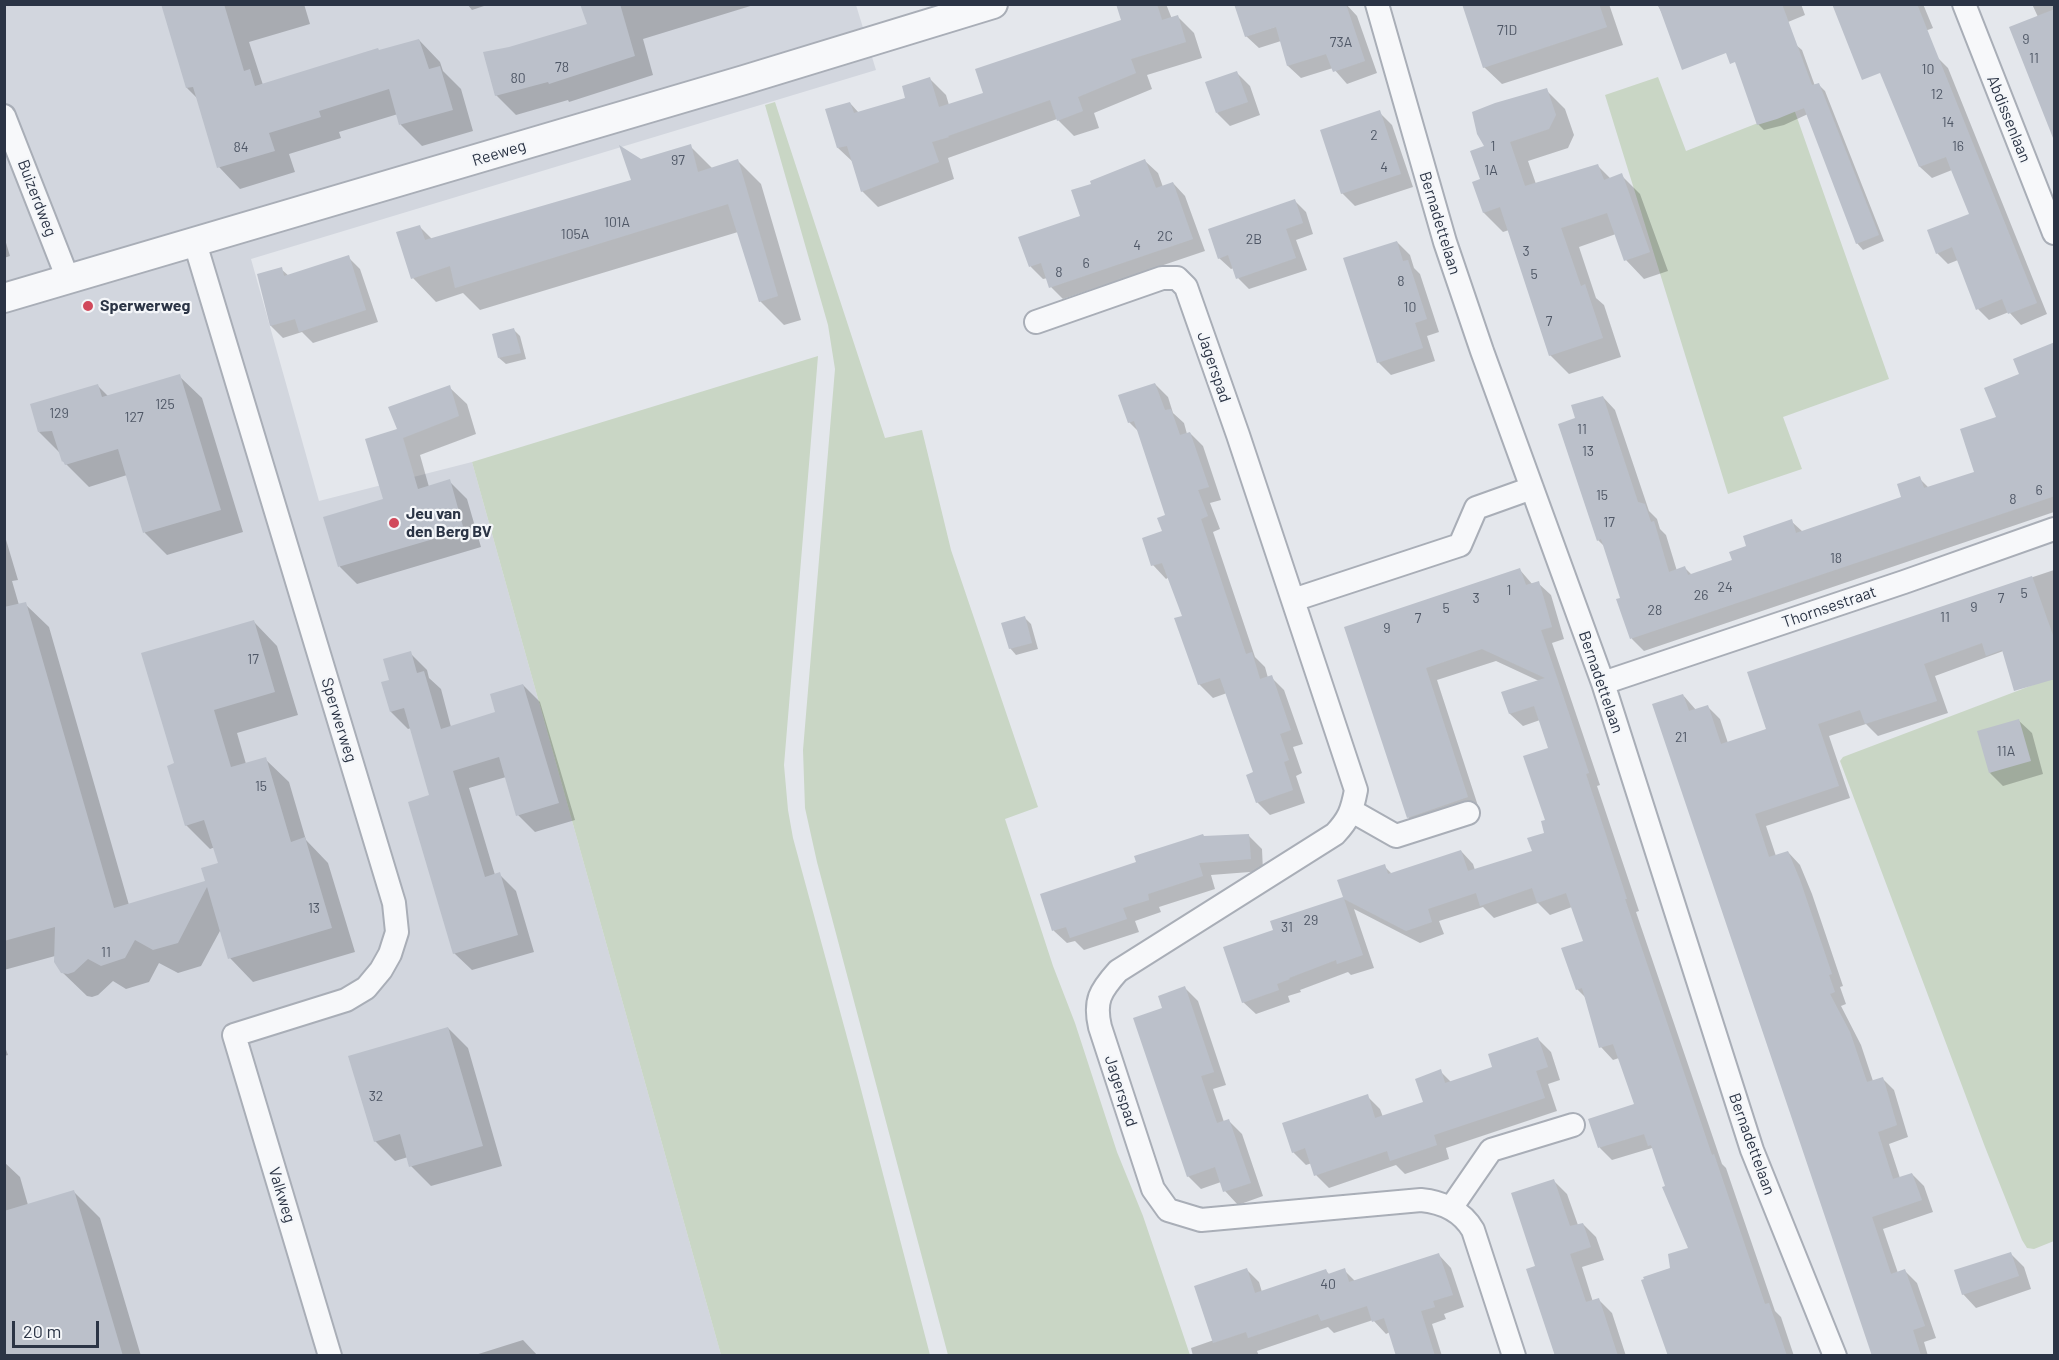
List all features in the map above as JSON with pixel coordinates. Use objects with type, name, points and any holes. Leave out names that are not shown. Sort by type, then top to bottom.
[{"type":"street","name":"Reeweg","points":[[4,298],[993,4]]},
{"type":"street","name":"Bernadettelaan","points":[[1377,4],[1445,242],[1603,683],[1752,1150],[1835,1356]]},
{"type":"street","name":"Abdissenlaan","points":[[1964,4],[2055,233]]},
{"type":"street","name":"Buizerdweg","points":[[4,117],[68,279]]},
{"type":"street","name":"Sperwerweg","points":[[195,243],[394,903],[397,932],[390,954],[381,970],[366,988],[346,1000],[234,1035]]},
{"type":"street","name":"Jagerspad","points":[[1036,322],[1162,278],[1177,278],[1186,287],[1356,790],[1352,811],[1347,822],[1335,834],[1118,971],[1104,986],[1096,1011],[1153,1190],[1168,1210],[1201,1220],[1421,1200],[1451,1208],[1464,1217],[1473,1230],[1514,1356]]},
{"type":"street","points":[[1293,600],[1460,545],[1476,508],[1532,488]]},
{"type":"street","name":"Thornsestraat","points":[[1603,683],[2055,530]]},
{"type":"street","points":[[1352,811],[1396,836],[1468,813]]},
{"type":"street","name":"Valkweg","points":[[234,1035],[330,1356]]},
{"type":"street","points":[[1451,1208],[1491,1150],[1573,1125]]},
{"type":"shaded area","points":[[5,5],[856,5],[876,70],[251,259],[319,501],[472,462],[721,1355],[5,1356]]},
{"type":"green space","points":[[1658,77],[1686,151],[1794,109],[1889,379],[1783,417],[1802,469],[1728,494],[1605,95]]},
{"type":"green space","points":[[775,102],[885,438],[922,430],[951,550],[1038,807],[1005,819],[1117,1152],[1143,1216],[1190,1355],[948,1355],[817,862],[805,808],[803,750],[835,369],[828,325],[765,105]]},
{"type":"green space","points":[[818,356],[784,765],[788,810],[793,838],[930,1355],[721,1355],[472,462]]},
{"type":"green space","points":[[2054,677],[2054,1241],[2034,1249],[2027,1248],[2022,1240],[1985,1147],[1840,761],[1843,757]]},
{"type":"building","points":[[161,4],[224,4],[244,71],[250,69],[255,86],[378,48],[379,50],[419,39],[429,69],[440,66],[453,110],[399,125],[389,89],[319,111],[321,117],[269,133],[275,151],[217,168],[193,87],[186,88]]},
{"type":"building","points":[[580,4],[620,4],[635,56],[549,84],[548,82],[495,96],[483,52],[509,47],[587,24]]},
{"type":"building","points":[[1116,4],[1157,4],[1162,20],[1178,15],[1186,42],[1131,59],[1136,73],[1078,97],[1083,111],[1057,121],[1050,100],[948,136],[932,142],[939,162],[861,192],[847,146],[837,148],[825,109],[850,102],[854,113],[905,98],[902,86],[930,77],[939,107],[983,93],[975,69],[1121,20]]},
{"type":"building","points":[[1234,4],[1346,4],[1365,61],[1333,72],[1326,54],[1287,66],[1276,27],[1245,37]]},
{"type":"building","points":[[1462,4],[1599,4],[1607,27],[1483,68]]},
{"type":"building","points":[[1658,4],[1782,4],[1812,85],[1819,83],[1879,235],[1856,244],[1804,108],[1757,125],[1735,62],[1730,64],[1726,53],[1682,70]]},
{"type":"building","points":[[1832,4],[1917,4],[2037,303],[2008,314],[2002,299],[1976,310],[1952,247],[1936,254],[1927,230],[1969,214],[1946,157],[1919,167],[1880,73],[1862,80]]},
{"type":"building","points":[[2055,9],[2055,138],[2053,138],[2009,27]]},
{"type":"building","points":[[1237,71],[1248,102],[1216,113],[1205,82]]},
{"type":"building","points":[[1547,88],[1556,115],[1549,129],[1510,142],[1525,186],[1598,164],[1604,180],[1622,173],[1650,252],[1624,261],[1607,213],[1561,228],[1581,286],[1585,284],[1603,338],[1549,356],[1500,207],[1483,213],[1472,182],[1480,179],[1470,151],[1484,146],[1477,134],[1472,112]]},
{"type":"building","points":[[1380,110],[1401,174],[1341,194],[1320,130]]},
{"type":"building","points":[[691,144],[698,172],[738,159],[778,296],[759,302],[728,204],[455,288],[450,266],[411,279],[396,232],[420,225],[425,240],[631,180],[619,145],[641,159]]},
{"type":"building","points":[[1145,159],[1156,188],[1173,182],[1193,239],[1049,288],[1041,263],[1029,267],[1018,237],[1080,216],[1071,190],[1091,184],[1090,181]]},
{"type":"building","points":[[1295,199],[1303,223],[1286,229],[1296,258],[1236,279],[1228,255],[1218,259],[1208,229]]},
{"type":"building","points":[[1397,241],[1403,261],[1408,260],[1427,319],[1415,323],[1423,348],[1377,363],[1343,258]]},
{"type":"building","points":[[349,255],[366,310],[299,332],[295,319],[270,326],[257,274],[282,267],[284,276]]},
{"type":"building","points":[[514,328],[521,353],[498,358],[492,334]]},
{"type":"building","points":[[2055,342],[2055,496],[1630,639],[1616,599],[1620,598],[1601,539],[1597,541],[1558,424],[1575,418],[1571,405],[1603,396],[1638,502],[1645,504],[1651,522],[1654,521],[1669,572],[1685,566],[1688,575],[1732,560],[1729,552],[1746,546],[1743,536],[1792,519],[1796,533],[1901,497],[1897,484],[1920,476],[1924,488],[1974,472],[1960,429],[1996,417],[1984,388],[2019,374],[2013,359]]},
{"type":"building","points":[[180,374],[221,510],[143,533],[118,449],[65,465],[52,431],[38,432],[30,404],[98,384],[102,397]]},
{"type":"building","points":[[1155,383],[1165,410],[1171,409],[1180,435],[1190,432],[1209,487],[1198,490],[1208,516],[1201,519],[1226,595],[1246,654],[1252,652],[1260,679],[1272,675],[1291,730],[1280,734],[1289,760],[1284,762],[1293,790],[1256,803],[1246,775],[1253,772],[1220,678],[1198,685],[1174,618],[1182,616],[1162,563],[1151,566],[1142,538],[1162,531],[1157,518],[1165,515],[1134,421],[1128,423],[1118,395]]},
{"type":"building","name":"Jeu van den Berg BV","points":[[450,385],[459,416],[403,438],[418,489],[450,479],[464,530],[338,567],[323,517],[383,499],[365,439],[397,429],[388,407]]},
{"type":"building","points":[[1520,568],[1526,585],[1539,581],[1552,627],[1541,630],[1589,773],[1586,774],[1627,899],[1625,899],[1712,1155],[1714,1154],[1765,1304],[1769,1303],[1787,1356],[1668,1356],[1641,1280],[1644,1279],[1643,1277],[1670,1268],[1668,1254],[1688,1248],[1662,1187],[1665,1186],[1651,1145],[1648,1146],[1644,1134],[1598,1148],[1588,1119],[1634,1104],[1613,1044],[1599,1048],[1582,988],[1576,990],[1561,948],[1583,941],[1566,893],[1537,903],[1532,888],[1480,906],[1476,893],[1428,909],[1432,922],[1406,931],[1344,899],[1363,955],[1337,964],[1336,960],[1289,978],[1277,984],[1279,990],[1242,1003],[1223,947],[1273,930],[1270,921],[1343,897],[1337,880],[1385,864],[1388,874],[1461,850],[1468,871],[1532,851],[1527,838],[1544,833],[1541,821],[1545,820],[1523,756],[1548,748],[1534,706],[1509,714],[1501,692],[1545,678],[1482,649],[1426,668],[1468,797],[1407,818],[1344,627]]},
{"type":"building","points":[[2032,576],[2055,641],[2055,679],[2014,691],[2002,650],[1986,656],[1982,643],[1924,664],[1937,701],[1865,724],[1860,710],[1818,724],[1839,786],[1755,814],[1769,857],[1788,851],[1832,974],[1829,975],[1835,992],[1830,994],[1850,1032],[1867,1082],[1883,1077],[1897,1125],[1878,1132],[1893,1179],[1912,1173],[1922,1200],[1872,1217],[1891,1274],[1905,1269],[1925,1326],[1913,1330],[1921,1356],[1872,1356],[1652,704],[1683,694],[1689,711],[1708,705],[1721,744],[1766,729],[1747,672]]},
{"type":"building","points":[[26,602],[114,908],[205,881],[201,868],[218,863],[204,820],[185,826],[167,766],[174,763],[141,653],[254,620],[275,692],[214,710],[231,767],[266,757],[291,842],[305,837],[332,928],[228,959],[207,887],[178,943],[153,950],[135,940],[125,958],[101,966],[88,959],[74,972],[61,973],[54,962],[55,927],[4,941],[4,607]]},
{"type":"building","points":[[1025,616],[1032,643],[1009,649],[1001,623]]},
{"type":"building","points":[[411,651],[417,673],[424,671],[441,729],[495,712],[490,694],[523,684],[559,803],[516,816],[499,757],[453,771],[485,877],[500,872],[518,935],[453,954],[408,802],[429,795],[404,708],[390,712],[381,682],[389,680],[383,659]]},
{"type":"building","points":[[2019,719],[2031,761],[1989,773],[1977,731]]},
{"type":"building","points":[[1203,834],[1204,836],[1249,834],[1251,859],[1199,863],[1203,876],[1148,894],[1149,900],[1123,908],[1127,919],[1070,938],[1066,927],[1052,931],[1040,894],[1136,862],[1134,856]]},
{"type":"building","points":[[1185,986],[1214,1072],[1201,1076],[1209,1100],[1217,1123],[1229,1119],[1251,1183],[1223,1192],[1215,1167],[1187,1177],[1133,1018],[1162,1008],[1158,996]]},
{"type":"building","points":[[448,1027],[483,1146],[409,1167],[400,1134],[374,1142],[348,1056]]},
{"type":"building","points":[[1538,1037],[1548,1067],[1536,1071],[1545,1098],[1434,1135],[1437,1145],[1390,1161],[1387,1151],[1314,1176],[1305,1148],[1292,1153],[1282,1123],[1368,1094],[1375,1118],[1423,1102],[1415,1079],[1441,1069],[1445,1083],[1469,1075],[1492,1067],[1488,1054]]},
{"type":"building","points":[[1554,1179],[1570,1226],[1583,1223],[1591,1247],[1570,1254],[1586,1302],[1599,1298],[1618,1356],[1555,1356],[1526,1269],[1535,1266],[1511,1193]]},
{"type":"building","points":[[74,1190],[123,1356],[4,1356],[4,1211]]},
{"type":"building","points":[[2011,1252],[2019,1276],[1962,1295],[1954,1270]]},
{"type":"building","points":[[1439,1253],[1453,1295],[1433,1301],[1435,1307],[1421,1311],[1435,1356],[1396,1356],[1384,1318],[1372,1322],[1367,1306],[1321,1321],[1318,1314],[1248,1338],[1246,1332],[1213,1343],[1194,1286],[1247,1268],[1255,1293],[1326,1269],[1328,1274],[1345,1268],[1349,1282]]},
{"type":"place","name":"Sperwerweg","points":[[88,306]]},
{"type":"place","name":"Jeu van den Berg BV","points":[[394,523]]}]
